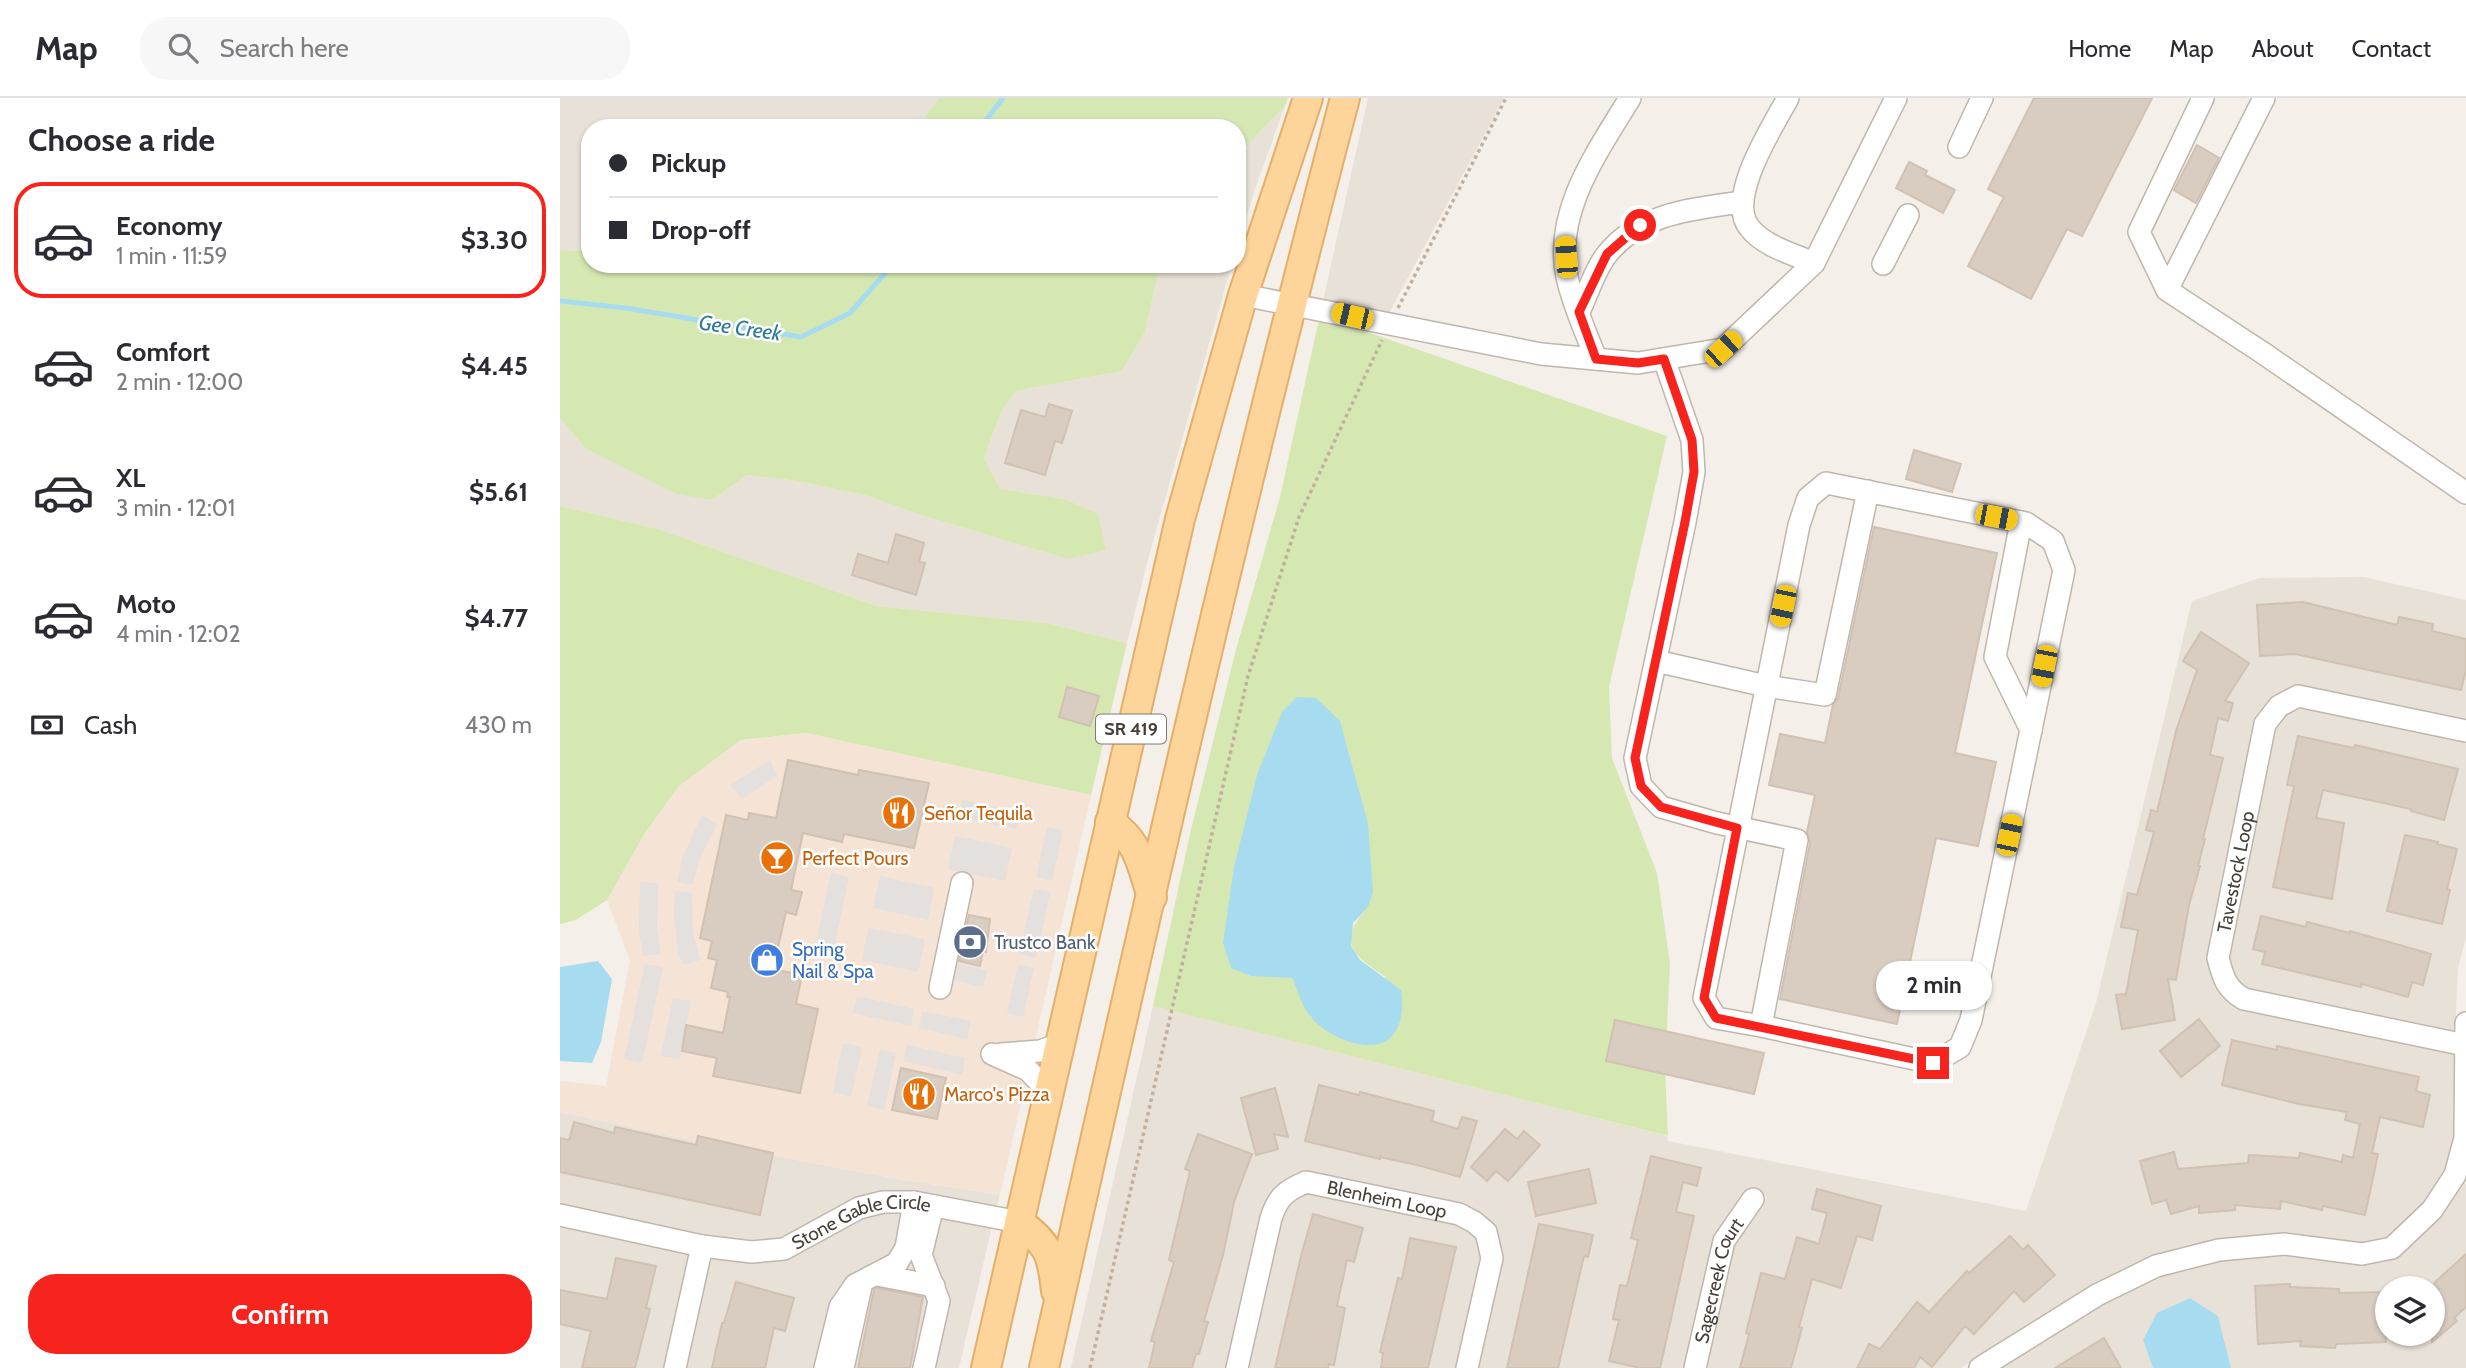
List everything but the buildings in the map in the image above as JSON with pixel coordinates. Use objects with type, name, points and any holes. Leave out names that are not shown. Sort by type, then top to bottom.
[{"type":"main road","name":"SR 419","points":[[986,1368],[1180,519],[1243,295],[1308,98]]},
{"type":"main road","name":"SR 419","points":[[1044,1368],[1219,599],[1291,303],[1345,98]]},
{"type":"main road","points":[[1110,822],[1127,834],[1137,850],[1152,897]]},
{"type":"main road","points":[[1019,1222],[1038,1237],[1053,1261],[1058,1307]]},
{"type":"street","points":[[1596,359],[1567,276],[1564,237],[1577,191],[1630,98]]},
{"type":"street","points":[[1788,98],[1746,180],[1742,202],[1747,226],[1765,241],[1814,263]]},
{"type":"street","points":[[1243,295],[1541,354],[1638,363],[1723,349],[1814,263],[1896,98]]},
{"type":"street","points":[[1959,148],[1982,98]]},
{"type":"street","points":[[2203,98],[2139,232],[2167,290],[2263,352],[2466,493]]},
{"type":"street","points":[[2167,290],[2264,98]]},
{"type":"street","points":[[1579,312],[1607,254],[1640,225],[1680,211],[1742,202]]},
{"type":"street","points":[[1882,264],[1908,215]]},
{"type":"street","points":[[1664,359],[1692,440],[1694,472],[1635,758],[1641,786],[1661,807],[1737,828],[1797,840],[1761,1026]]},
{"type":"street","points":[[1826,483],[2021,522],[2053,541],[2064,570],[1971,1020],[1960,1047],[1933,1063],[1716,1018],[1704,998],[1799,525],[1808,498],[1826,483]]},
{"type":"street","points":[[1656,661],[1766,686],[1825,695],[1868,491]]},
{"type":"street","points":[[2021,522],[1995,657],[2031,730]]},
{"type":"street","name":"Tavestock Loop","points":[[2465,1045],[2244,999],[2231,992],[2223,979],[2218,958],[2265,724],[2278,706],[2298,696],[2466,731]]},
{"type":"street","points":[[934,987],[957,881]]},
{"type":"street","points":[[1980,1368],[2097,1295],[2156,1266],[2219,1250],[2284,1244],[2362,1254],[2392,1248],[2432,1210],[2455,1175],[2465,1138],[2466,1023]]},
{"type":"street","points":[[1049,1092],[1028,1070],[992,1054],[1027,1053],[1060,1044]]},
{"type":"street","name":"Blenheim Loop","points":[[1237,1368],[1277,1200],[1306,1182],[1459,1214],[1486,1232],[1492,1258],[1467,1368]]},
{"type":"street","name":"Sagecreek Court","points":[[1695,1368],[1724,1241],[1753,1199]]},
{"type":"street","name":"Stone Gable Circle","points":[[560,1215],[702,1246],[752,1252],[783,1249],[859,1208],[883,1202],[923,1204],[1019,1222]]},
{"type":"street","points":[[825,1368],[840,1307],[855,1285],[897,1264],[923,1204]]},
{"type":"street","points":[[923,1204],[921,1255],[939,1301],[925,1368]]},
{"type":"street","points":[[675,1368],[702,1246]]},
{"type":"street","points":[[870,1277],[934,1286]]},
{"type":"street","points":[[843,1368],[870,1277]]},
{"type":"path","points":[[1398,308],[1506,98]]},
{"type":"path","points":[[1090,1368],[1248,676],[1299,517],[1382,340]]},
{"type":"shaded area","points":[[560,98],[939,98],[925,119],[581,119],[581,251],[560,250]]},
{"type":"shaded area","points":[[1368,98],[1504,98],[1388,315],[1323,301]]},
{"type":"shaded area","points":[[1285,106],[1246,219],[1246,147]]},
{"type":"shaded area","points":[[1158,273],[1229,273],[1148,559],[1127,643],[1046,623],[877,606],[658,529],[560,506],[560,418],[585,448],[712,500],[747,475],[797,481],[865,495],[918,514],[1067,559],[1064,499],[999,489],[984,459],[1000,414],[1016,391],[1122,371],[1145,332]]},
{"type":"shaded area","points":[[2364,577],[2466,600],[2466,722],[2273,698],[2255,722],[2208,956],[2213,980],[2222,996],[2242,1008],[2454,1052],[2455,1136],[2445,1171],[2424,1204],[2386,1239],[2361,1244],[2281,1234],[2091,1287],[1961,1368],[1706,1368],[1734,1245],[1767,1197],[1749,1186],[1714,1238],[1684,1368],[1478,1368],[1503,1261],[1497,1231],[1493,1225],[1300,1173],[1288,1179],[1267,1197],[1226,1368],[1071,1368],[1153,1006],[1667,1136],[1668,1141],[2026,1211],[2096,1003],[2192,601],[2259,578]]},
{"type":"shaded area","points":[[2300,707],[2463,740],[2466,744],[2466,937],[2458,969],[2455,1033],[2247,990],[2233,976],[2229,959],[2275,729],[2286,714]]},
{"type":"shaded area","points":[[806,733],[1091,795],[1000,1195],[892,1178],[560,1112],[560,1081],[606,1086],[630,960],[607,900],[645,833],[678,787],[740,741]]},
{"type":"shaded area","points":[[770,760],[777,776],[742,799],[730,785]]},
{"type":"shaded area","points":[[962,800],[1020,812],[1016,829],[959,817]]},
{"type":"shaded area","points":[[702,815],[717,824],[699,861],[693,885],[677,882],[683,856]]},
{"type":"shaded area","points":[[1047,827],[1063,830],[1052,881],[1036,877]]},
{"type":"shaded area","points":[[955,836],[1012,848],[1005,881],[948,869]]},
{"type":"shaded area","points":[[831,873],[849,877],[834,948],[816,944]]},
{"type":"shaded area","points":[[880,876],[934,888],[928,920],[873,908]]},
{"type":"shaded area","points":[[640,882],[658,883],[657,929],[661,954],[643,956],[639,930]]},
{"type":"shaded area","points":[[1034,889],[1050,892],[1036,958],[1019,954]]},
{"type":"shaded area","points":[[675,891],[692,893],[693,931],[700,960],[683,965],[678,951],[674,914]]},
{"type":"shaded area","points":[[868,928],[925,939],[918,972],[862,960]]},
{"type":"shaded area","points":[[645,964],[663,967],[642,1063],[624,1059]]},
{"type":"shaded area","points":[[957,964],[987,970],[983,987],[954,980]]},
{"type":"shaded area","points":[[1018,965],[1034,968],[1023,1017],[1007,1013]]},
{"type":"shaded area","points":[[857,996],[914,1009],[911,1026],[853,1013]]},
{"type":"shaded area","points":[[673,998],[691,1001],[680,1059],[661,1056]]},
{"type":"shaded area","points":[[922,1011],[971,1021],[967,1039],[919,1028]]},
{"type":"shaded area","points":[[843,1043],[862,1047],[851,1097],[833,1092]]},
{"type":"shaded area","points":[[907,1045],[965,1058],[962,1075],[904,1061]]},
{"type":"shaded area","points":[[880,1050],[896,1053],[884,1110],[867,1106]]},
{"type":"shaded area","points":[[560,1112],[892,1178],[1000,1195],[996,1208],[915,1193],[779,1240],[751,1242],[703,1237],[560,1205]]},
{"type":"shaded area","points":[[2466,1174],[2466,1368],[2231,1368],[2218,1316],[2190,1298],[2157,1314],[2143,1340],[2153,1368],[1999,1368],[2103,1303],[2161,1275],[2222,1259],[2284,1253],[2400,1255],[2440,1217]]},
{"type":"shaded area","points":[[1307,1192],[1456,1223],[1477,1236],[1482,1258],[1456,1368],[1248,1368],[1286,1206]]},
{"type":"shaded area","points":[[885,1212],[914,1212],[992,1226],[959,1368],[685,1368],[711,1257],[751,1261],[864,1217]]},
{"type":"shaded area","points":[[560,1224],[690,1253],[664,1368],[560,1368]]},
{"type":"green space","points":[[939,98],[1288,98],[1285,106],[1246,147],[1246,119],[925,119]]},
{"type":"green space","points":[[560,250],[581,251],[581,273],[1158,273],[1145,332],[1122,371],[1016,391],[1000,414],[984,459],[1000,489],[1064,499],[1098,514],[1106,550],[1067,559],[918,514],[865,495],[797,481],[747,475],[712,500],[677,494],[585,448],[560,418]]},
{"type":"green space","points":[[1319,319],[1347,325],[1667,436],[1609,687],[1612,758],[1657,873],[1670,964],[1665,1069],[1668,1136],[1153,1006],[1190,834],[1237,646],[1280,497]],"holes":[[[1368,907],[1358,919],[1351,939],[1352,947],[1364,962],[1386,977],[1311,1018],[1292,978]]]},
{"type":"green space","points":[[560,506],[658,529],[877,606],[1046,623],[1127,643],[1091,795],[806,733],[741,740],[678,787],[645,833],[607,900],[576,920],[560,924]]},
{"type":"water","points":[[1297,697],[1316,698],[1340,721],[1368,824],[1373,892],[1368,907],[1353,923],[1351,946],[1360,960],[1401,990],[1402,1002],[1396,1031],[1384,1042],[1373,1045],[1350,1042],[1318,1024],[1305,1008],[1292,978],[1251,976],[1231,968],[1223,943],[1234,867],[1257,775],[1282,712]]},
{"type":"water","points":[[598,961],[612,979],[601,1042],[592,1063],[560,1061],[560,967]]},
{"type":"water","points":[[2190,1298],[2218,1316],[2231,1368],[2153,1368],[2143,1340],[2157,1313]]},
{"type":"waterway","name":"Gee Creek","points":[[987,119],[1003,98]]},
{"type":"waterway","name":"Gee Creek","points":[[560,301],[626,308],[801,337],[850,313],[885,273]]},
{"type":"place","name":"Señor Tequila","points":[[899,813]]},
{"type":"place","name":"Perfect Pours","points":[[777,858]]},
{"type":"place","name":"Trustco Bank","points":[[970,942]]},
{"type":"place","name":"Spring Nail & Spa","points":[[767,960]]},
{"type":"place","name":"Marco's Pizza","points":[[919,1094]]},
{"type":"route","points":[[1640,225],[1607,254],[1579,312],[1596,359],[1638,363],[1664,359],[1692,440],[1694,472],[1635,758],[1641,786],[1661,807],[1737,828],[1704,998],[1716,1018],[1933,1063]]}]
